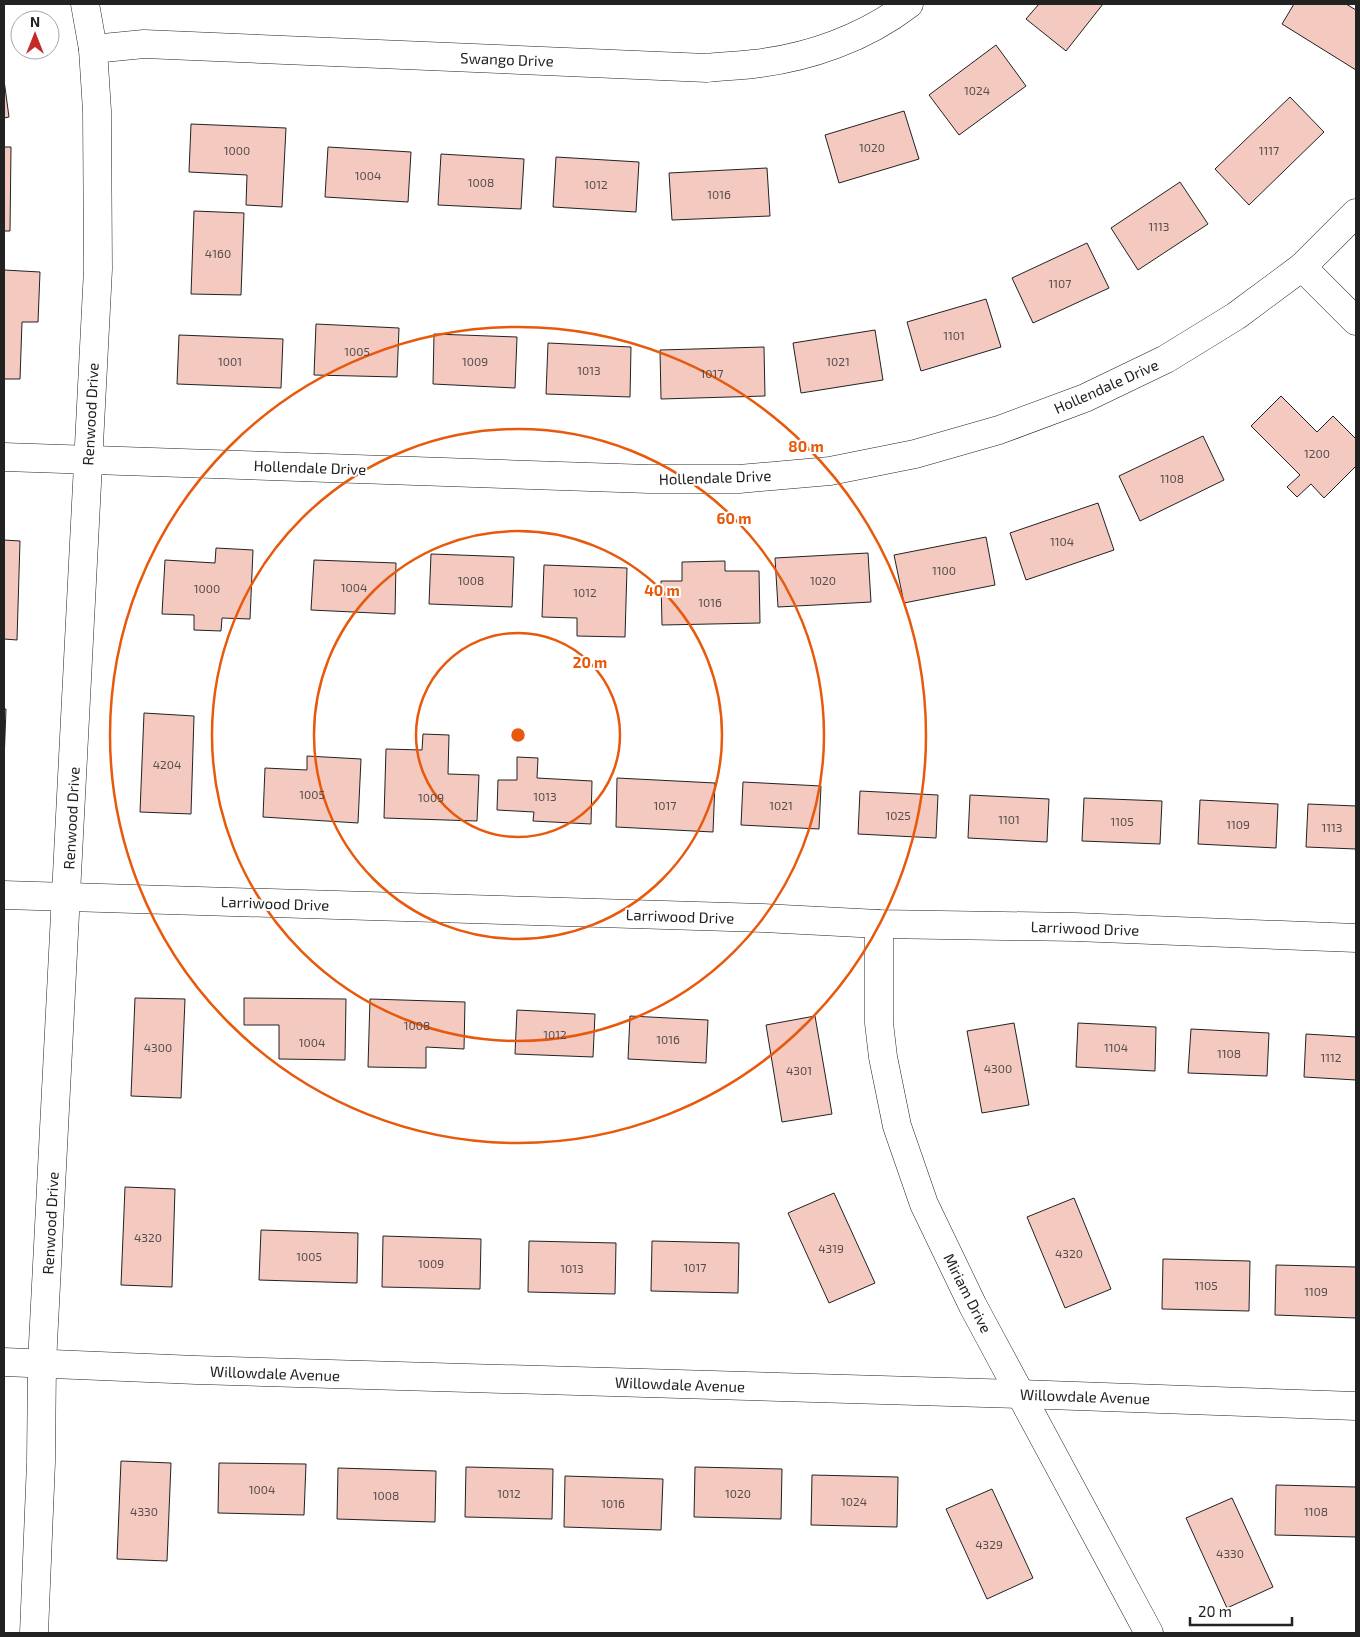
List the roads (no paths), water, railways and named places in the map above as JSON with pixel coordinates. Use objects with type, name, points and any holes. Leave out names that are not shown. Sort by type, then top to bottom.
[{"type":"street","name":"Renwood Drive","points":[[34,1633],[41,1462],[42,1363],[98,269],[97,111],[93,49],[85,4]]},
{"type":"street","name":"Swango Drive","points":[[93,49],[144,44],[706,68],[754,64],[810,53],[857,35],[909,4]]},
{"type":"street","name":"Hollendale Drive","points":[[4,457],[649,479],[738,479],[830,471],[915,454],[999,430],[1085,398],[1166,359],[1236,316],[1302,267],[1356,213]]},
{"type":"street","points":[[1302,267],[1356,321]]},
{"type":"street","name":"Larriwood Drive","points":[[4,895],[764,918],[878,924],[1075,927],[1356,938]]},
{"type":"street","name":"Miriam Drive","points":[[878,924],[879,1022],[882,1057],[897,1126],[924,1204],[973,1306],[1149,1633]]},
{"type":"street","name":"Willowdale Avenue","points":[[4,1362],[196,1370],[1020,1394],[1356,1406]]}]
